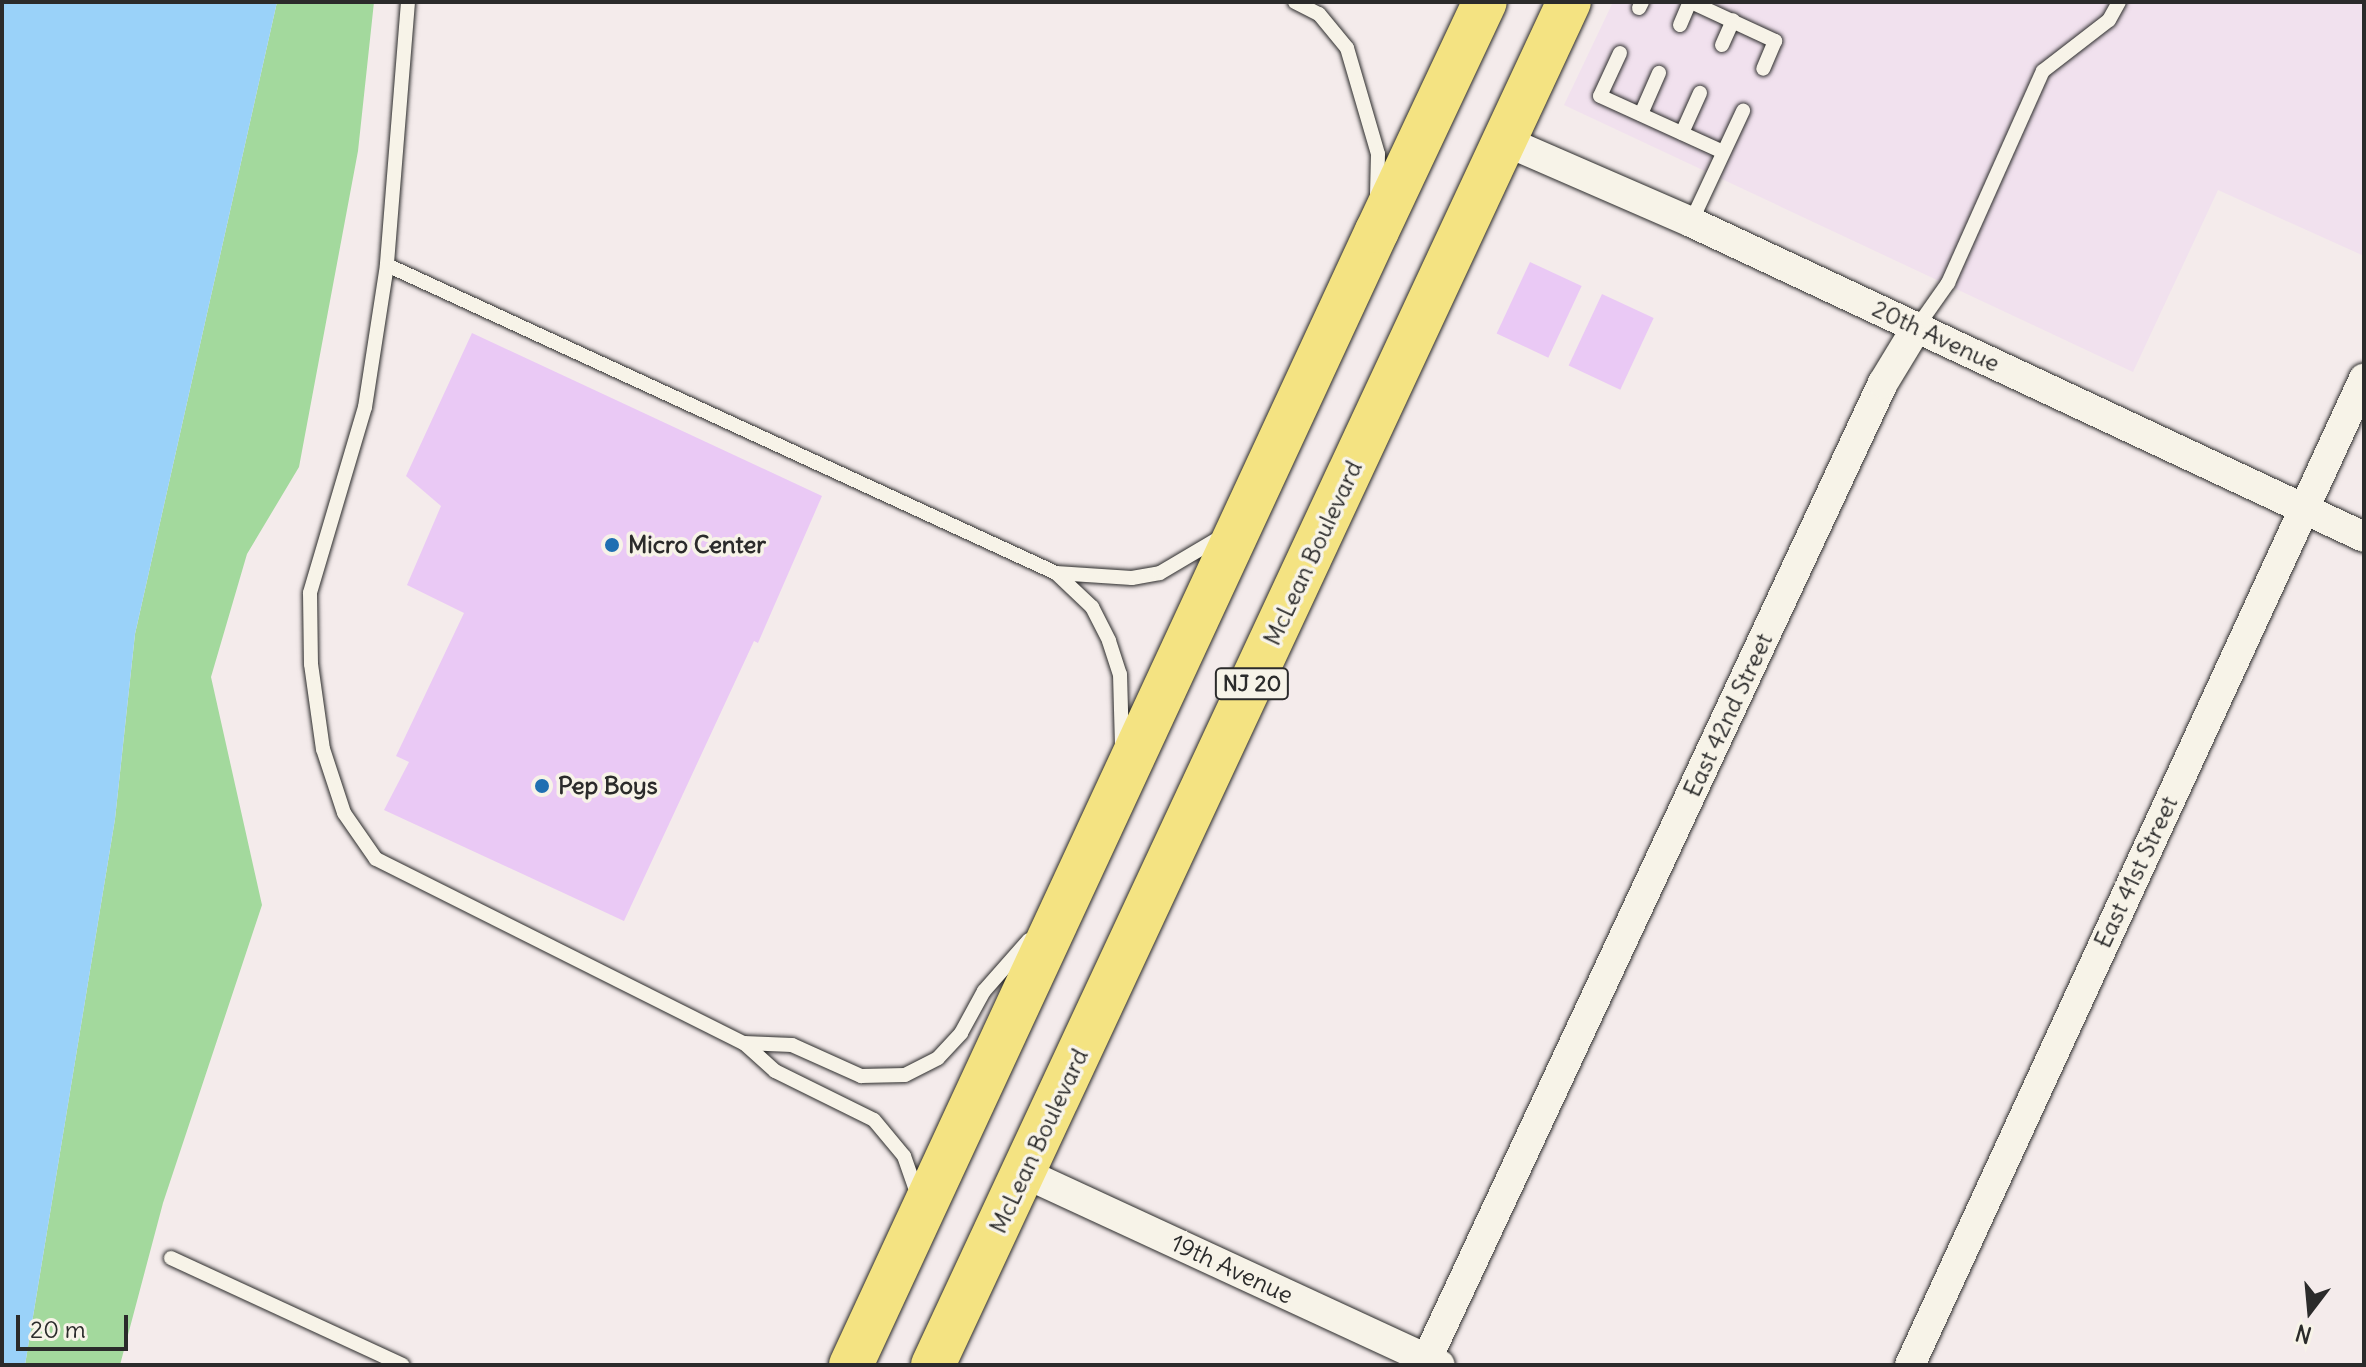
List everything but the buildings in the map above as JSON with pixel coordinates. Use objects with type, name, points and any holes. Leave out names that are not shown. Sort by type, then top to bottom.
[{"type":"main road","points":[[851,1365],[1063,901],[1485,2]]},
{"type":"main road","name":"McLean Boulevard","points":[[933,1365],[1569,2]]},
{"type":"street","name":"20th Avenue","points":[[1505,141],[1691,222],[2364,537]]},
{"type":"street","name":"East 42nd Street","points":[[1430,1363],[1883,383],[1917,327]]},
{"type":"street","name":"East 41st Street","points":[[1910,1365],[2364,379]]},
{"type":"street","name":"19th Avenue","points":[[1024,1173],[1430,1363]]},
{"type":"lane","points":[[408,2],[387,265],[365,407],[310,593],[311,664],[323,749],[344,813],[376,859],[744,1043],[775,1071],[874,1120],[904,1156],[922,1207]]},
{"type":"lane","points":[[1295,2],[1319,14],[1347,48],[1378,154],[1377,231]]},
{"type":"lane","points":[[1680,25],[1690,2],[1775,41],[1763,69]]},
{"type":"lane","name":"East 42nd Street","points":[[1917,327],[1948,283],[2043,71],[2109,20],[2119,2]]},
{"type":"lane","points":[[1722,45],[1733,20]]},
{"type":"lane","points":[[1620,53],[1600,96],[1723,152]]},
{"type":"lane","points":[[1641,114],[1659,73]]},
{"type":"lane","points":[[1682,133],[1700,93]]},
{"type":"lane","points":[[1691,222],[1743,111]]},
{"type":"lane","points":[[387,265],[1056,573],[1092,607],[1120,674],[1120,781]]},
{"type":"lane","points":[[1056,573],[1132,578],[1160,573],[1240,525]]},
{"type":"lane","points":[[744,1043],[792,1045],[861,1076],[905,1075],[946,1049],[984,991],[1063,901]]},
{"type":"lane","points":[[171,1258],[403,1365]]},
{"type":"shaded area","points":[[1613,2],[2364,2],[2364,256],[2218,190],[2133,372],[1564,105]]},
{"type":"green space","points":[[277,2],[374,2],[358,151],[299,467],[247,554],[211,677],[262,905],[163,1203],[120,1365],[25,1365],[115,819],[135,634]]},
{"type":"water","points":[[2,2],[277,2],[135,634],[115,819],[25,1365],[2,1365]]},
{"type":"place","name":"Micro Center","points":[[612,545]]},
{"type":"place","name":"Pep Boys","points":[[542,786]]}]
